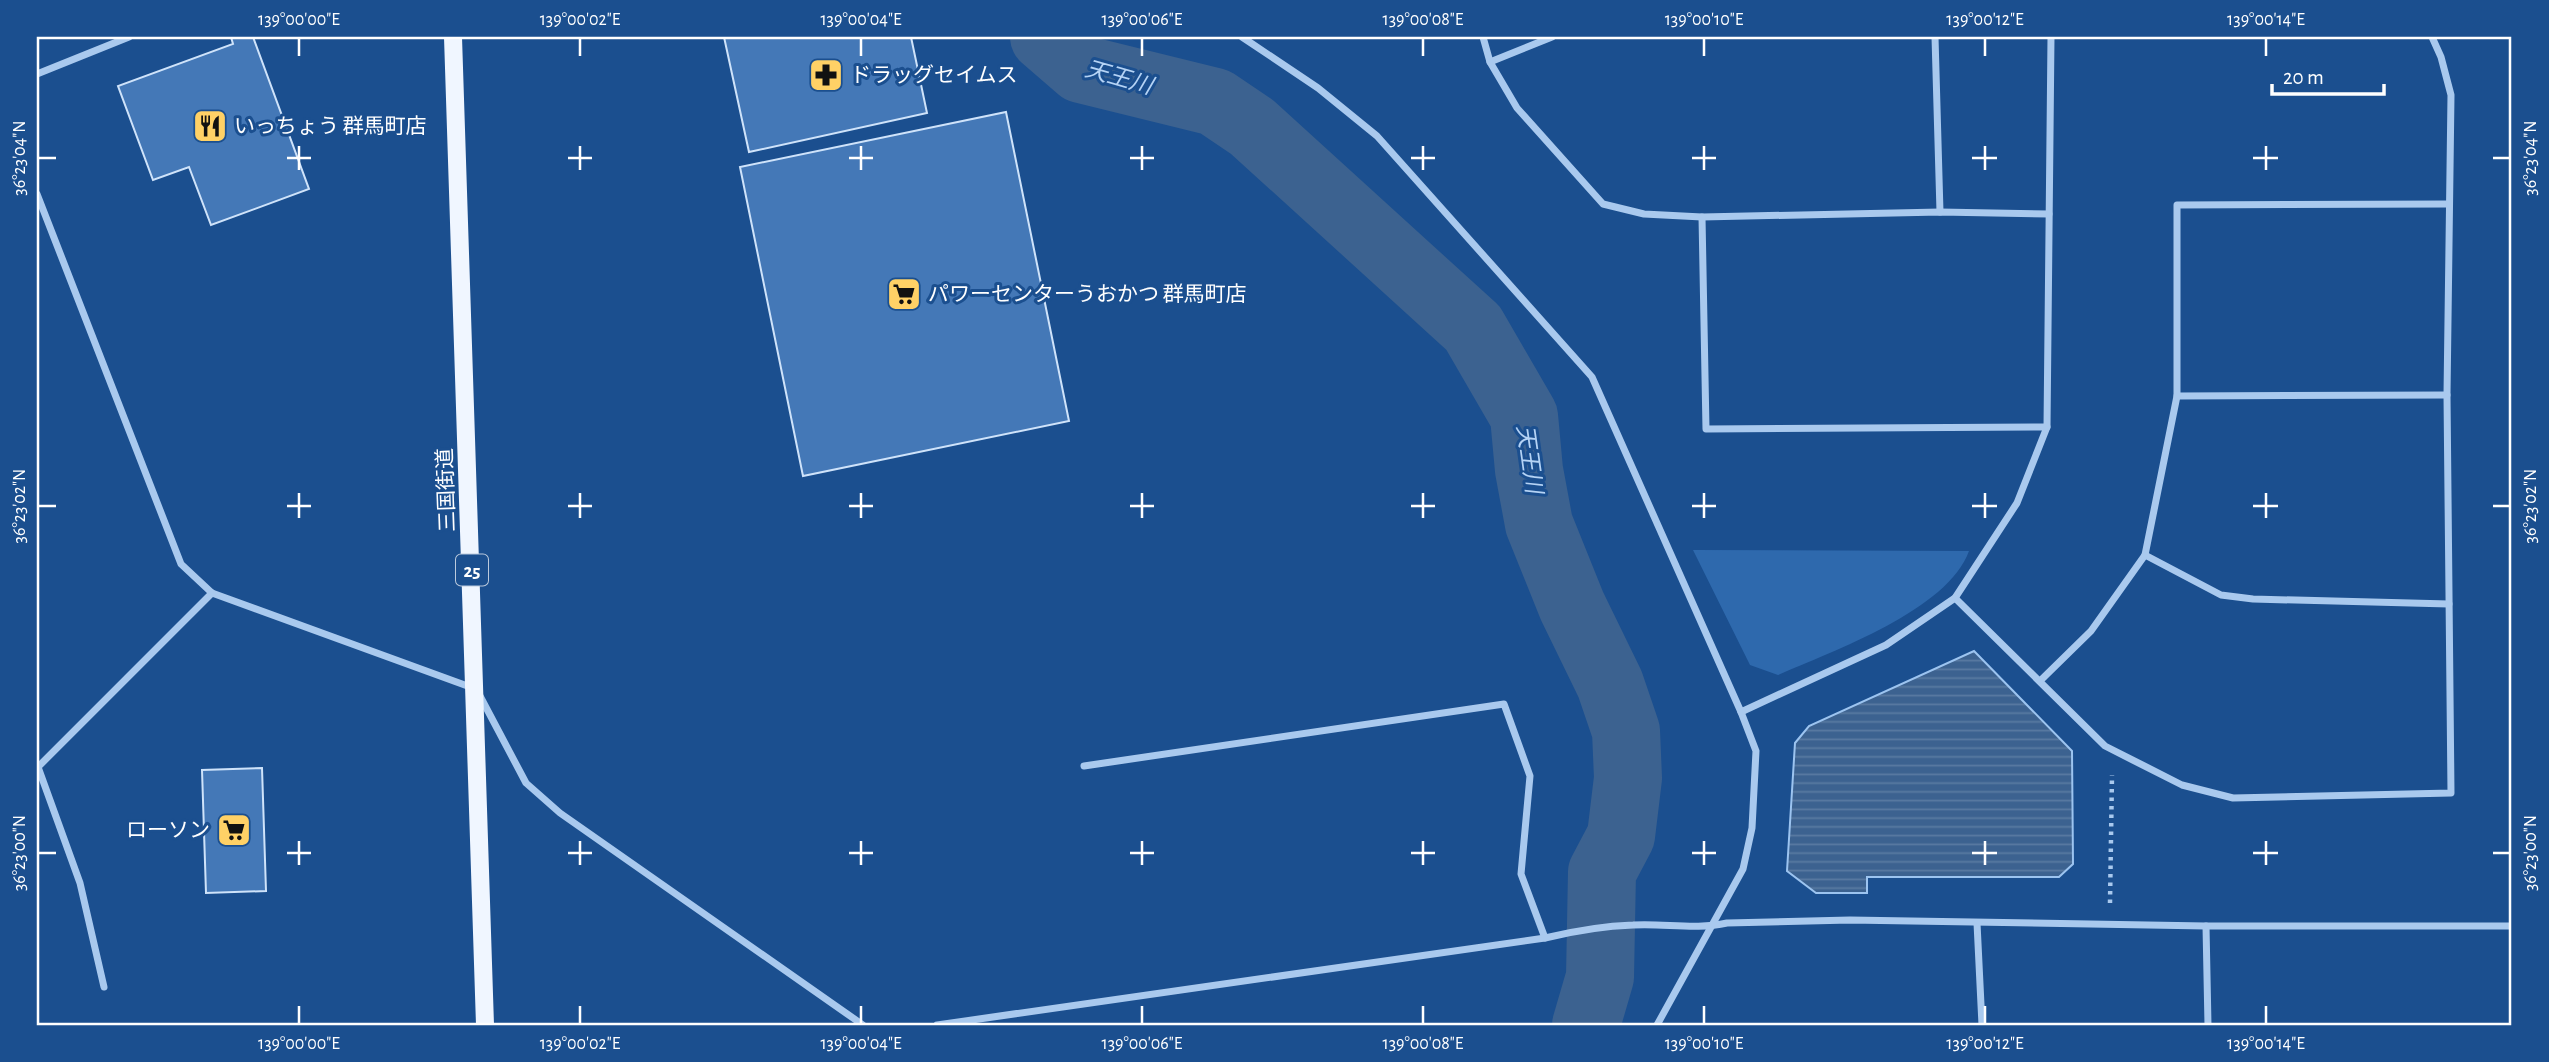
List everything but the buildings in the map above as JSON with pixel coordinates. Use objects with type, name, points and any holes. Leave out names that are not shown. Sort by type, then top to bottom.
[{"type":"main road","name":"三国街道","points":[[453,37],[485,1025]]},
{"type":"street","points":[[37,74],[129,37]]},
{"type":"street","points":[[1242,37],[1318,88],[1377,136],[1592,377],[1741,712],[1756,751],[1752,828],[1743,869],[1657,1025]]},
{"type":"street","points":[[1483,37],[1490,62],[1517,108],[1603,204],[1644,214],[1702,217],[1940,212],[2049,214]]},
{"type":"street","points":[[1490,62],[1552,37]]},
{"type":"street","points":[[1935,37],[1940,212]]},
{"type":"street","points":[[1741,712],[1886,645],[1955,597],[2017,503],[2047,427],[2051,37]]},
{"type":"street","points":[[1955,597],[2105,746],[2182,785],[2233,798],[2451,793],[2447,395],[2451,95],[2441,57],[2432,37]]},
{"type":"street","points":[[37,194],[181,564],[212,593],[476,689],[526,783],[560,813],[863,1025]]},
{"type":"street","points":[[2041,680],[2091,631],[2145,555],[2177,396],[2177,205],[2449,204]]},
{"type":"street","points":[[1702,217],[1706,429],[2047,427]]},
{"type":"street","points":[[2177,396],[2447,395]]},
{"type":"street","points":[[2145,555],[2221,595],[2253,599],[2449,604]]},
{"type":"street","points":[[104,987],[80,883],[37,767],[212,593]]},
{"type":"street","points":[[1084,766],[1504,704],[1530,776],[1521,874],[1545,938]]},
{"type":"street","points":[[937,1025],[1545,938],[1576,931],[1634,925],[1713,926],[1727,923],[1850,920],[2206,926],[2512,926]]},
{"type":"street","points":[[1978,923],[1982,1025]]},
{"type":"street","points":[[2206,926],[2208,1025]]},
{"type":"path","points":[[2109,925],[2113,750]]},
{"type":"shaded area","points":[[1693,550],[1969,551],[1957,572],[1938,592],[1914,610],[1857,641],[1778,675],[1750,665]]},
{"type":"shaded area","points":[[1974,651],[2072,751],[2073,864],[2059,877],[1867,877],[1867,893],[1816,893],[1787,871],[1795,743],[1809,726]]},
{"type":"waterway","name":"天王川","points":[[1044,37],[1081,69],[1215,102],[1252,127],[1473,328],[1524,416],[1529,470],[1539,524],[1572,606],[1610,684],[1626,731],[1628,778],[1621,836],[1602,872],[1600,977],[1586,1025]]},
{"type":"place","name":"ドラッグセイムス","points":[[826,75]]},
{"type":"place","name":"いっちょう 群馬町店","points":[[210,126]]},
{"type":"place","name":"パワーセンターうおかつ 群馬町店","points":[[904,294]]},
{"type":"place","name":"ローソン","points":[[234,830]]}]
